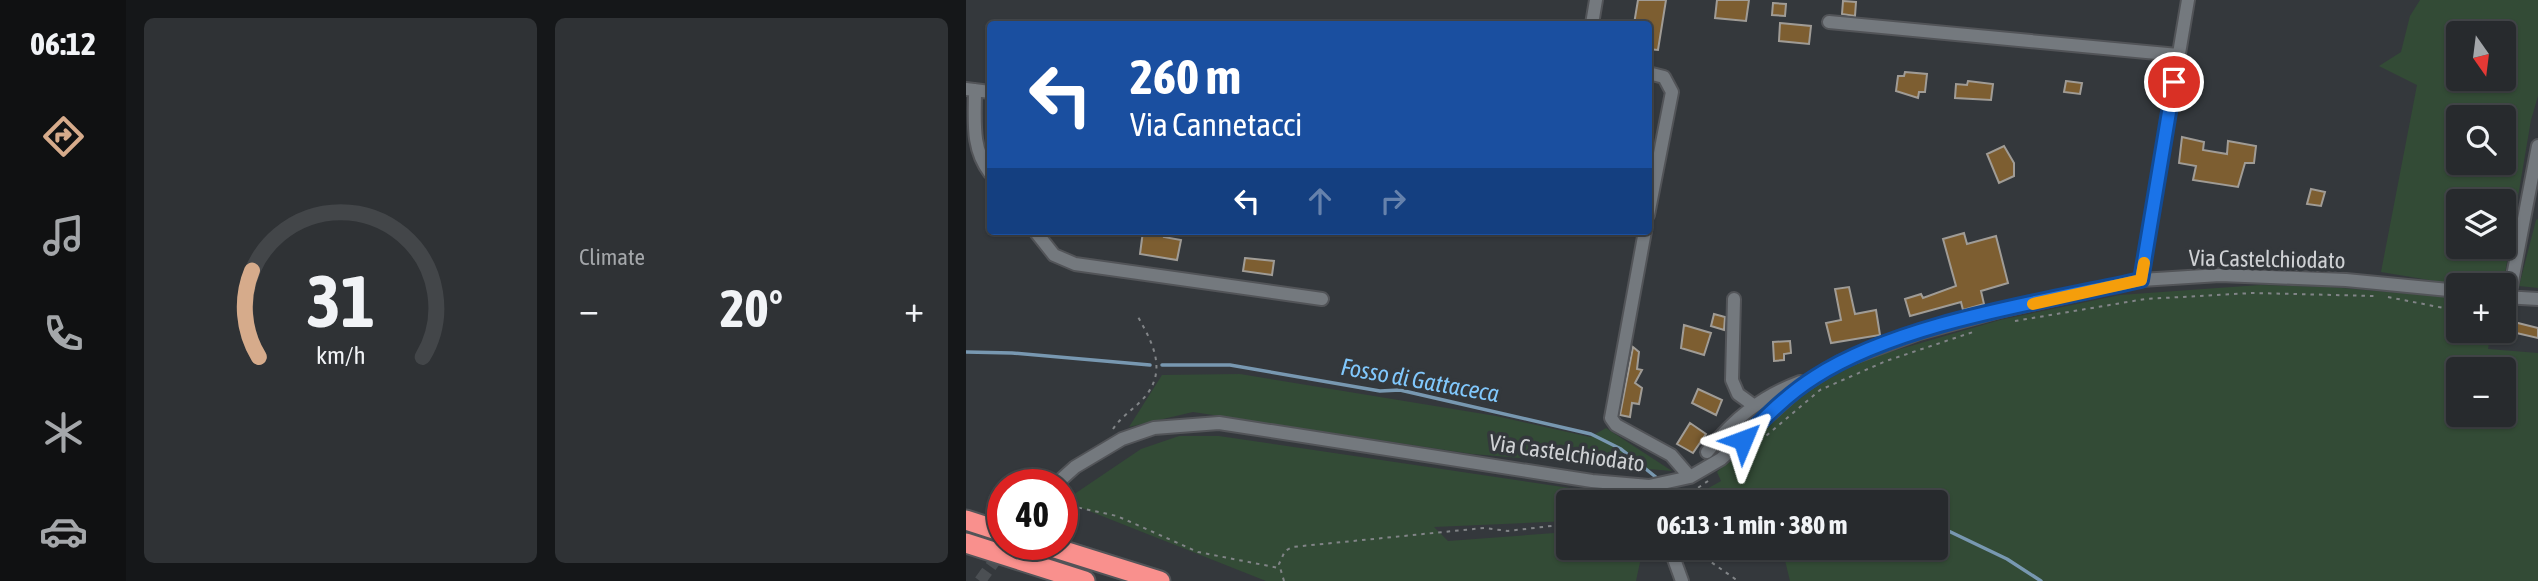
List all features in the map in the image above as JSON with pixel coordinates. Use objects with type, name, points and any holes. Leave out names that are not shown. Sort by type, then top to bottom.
[{"type":"highway","points":[[966,520],[987,527]]},
{"type":"highway","points":[[966,543],[1085,581]]},
{"type":"highway","points":[[1078,555],[1160,581]]},
{"type":"street","points":[[1592,21],[1596,0]]},
{"type":"street","points":[[2141,280],[2188,0]]},
{"type":"street","points":[[1829,22],[2178,55]]},
{"type":"street","points":[[1652,73],[1667,79],[1672,92],[1652,194]]},
{"type":"street","points":[[971,90],[975,143],[987,169]]},
{"type":"street","points":[[2512,273],[2538,146]]},
{"type":"street","points":[[1038,235],[1054,255],[1075,264],[1322,299]]},
{"type":"street","points":[[1644,235],[1611,411],[1615,424],[1671,455],[1690,477]]},
{"type":"street","name":"Via Castelchiodato","points":[[1076,469],[1099,451],[1154,428],[1219,423],[1592,481],[1649,486],[1690,477],[1721,459],[1779,404],[1816,376],[1859,354],[1919,333],[1999,311],[2141,280],[2220,275],[2287,277],[2446,291]]},
{"type":"street","points":[[2516,298],[2538,299]]},
{"type":"street","points":[[1734,299],[1732,380],[1738,394],[1752,405]]},
{"type":"street","points":[[1707,452],[1752,405],[1816,376]]},
{"type":"street","points":[[1649,486],[1650,490]]},
{"type":"street","points":[[1674,560],[1682,581]]},
{"type":"path","points":[[2008,322],[2145,299],[2253,293],[2383,296],[2446,308]]},
{"type":"path","points":[[1099,451],[1117,422],[1143,399],[1157,373],[1155,346],[1138,317]]},
{"type":"path","points":[[1784,420],[1820,390],[1886,361],[1983,328]]},
{"type":"path","points":[[1078,507],[1117,516],[1198,552],[1280,568]]},
{"type":"path","points":[[1284,581],[1280,568],[1285,551],[1304,545],[1485,528],[1508,531],[1556,525]]},
{"type":"path","points":[[1708,560],[1738,581]]},
{"type":"green space","points":[[2420,0],[2538,0],[2538,96],[2531,120],[2516,208],[2516,189],[2446,189],[2446,259],[2507,259],[2505,273],[2446,273],[2446,283],[2381,272],[2417,85],[2379,66],[2401,52],[2410,16]]},
{"type":"green space","points":[[2538,219],[2538,288],[2519,286],[2536,220]]},
{"type":"green space","points":[[2260,285],[2330,287],[2446,297],[2446,343],[2489,343],[2488,349],[2538,353],[2538,581],[1790,581],[1785,560],[1948,560],[1948,490],[1705,490],[1721,481],[1717,472],[1796,398],[1859,361],[2000,320],[2120,295]]},
{"type":"green space","points":[[1240,374],[1496,416],[1590,437],[1606,428],[1672,471],[1472,454],[1193,412],[1129,427],[1162,375]]},
{"type":"green space","points":[[1179,436],[1219,436],[1583,490],[1556,490],[1556,522],[1434,527],[1448,541],[1556,533],[1556,560],[1640,560],[1636,581],[1266,581],[1078,507],[1078,492],[1141,449]]},
{"type":"building","points":[[1638,0],[1666,0],[1658,50],[1652,49],[1652,21],[1634,21]]},
{"type":"building","points":[[1717,0],[1749,0],[1746,21],[1715,18]]},
{"type":"building","points":[[1843,1],[1856,2],[1855,16],[1842,14]]},
{"type":"building","points":[[1773,3],[1786,4],[1785,16],[1772,15]]},
{"type":"building","points":[[1780,23],[1811,26],[1809,44],[1779,41]]},
{"type":"building","points":[[1905,72],[1927,74],[1925,92],[1919,92],[1918,98],[1896,91],[1898,76],[1904,76]]},
{"type":"building","points":[[1968,81],[1993,84],[1991,100],[1955,98],[1956,84],[1967,85]]},
{"type":"building","points":[[2066,81],[2082,83],[2080,94],[2064,92]]},
{"type":"building","points":[[2182,137],[2204,142],[2203,150],[2227,154],[2228,141],[2256,146],[2254,163],[2245,163],[2238,187],[2193,180],[2196,166],[2179,163]]},
{"type":"building","points":[[2004,146],[2014,163],[2014,176],[1999,183],[1987,154]]},
{"type":"building","points":[[2311,189],[2325,192],[2321,206],[2307,204]]},
{"type":"building","points":[[1964,233],[1967,244],[1996,236],[2008,283],[1981,291],[1984,304],[1963,310],[1961,302],[1910,316],[1905,299],[1921,294],[1923,298],[1956,286],[1943,239]]},
{"type":"building","points":[[1142,235],[1164,235],[1181,240],[1177,260],[1140,254]]},
{"type":"building","points":[[1245,258],[1274,261],[1272,275],[1243,271]]},
{"type":"building","points":[[1849,287],[1855,314],[1876,310],[1880,335],[1831,343],[1826,323],[1841,320],[1835,289]]},
{"type":"building","points":[[1714,314],[1725,317],[1724,330],[1711,326]]},
{"type":"building","points":[[2516,322],[2538,328],[2538,338],[2516,333]]},
{"type":"building","points":[[1684,325],[1711,333],[1704,355],[1681,348]]},
{"type":"building","points":[[1790,341],[1791,353],[1784,354],[1784,360],[1774,361],[1773,342]]},
{"type":"building","points":[[1633,347],[1639,352],[1637,369],[1642,370],[1635,383],[1642,388],[1639,404],[1632,403],[1630,417],[1620,415]]},
{"type":"building","points":[[1698,389],[1722,400],[1716,415],[1692,403]]},
{"type":"building","points":[[1690,423],[1706,434],[1693,453],[1677,444]]},
{"type":"waterway","name":"Fosso di Gattaceca","points":[[966,352],[1012,353],[1150,365]]},
{"type":"waterway","name":"Fosso di Gattaceca","points":[[1162,365],[1230,365],[1380,391],[1400,390],[1591,434],[1621,449],[1657,478]]},
{"type":"waterway","points":[[1948,531],[2007,559],[2041,581]]},
{"type":"tunnel","points":[[980,581],[995,560]]},
{"type":"slow traffic","points":[[2033,304],[2141,280],[2144,263]]},
{"type":"route","points":[[1743,440],[1779,404],[1807,382],[1840,362],[1869,350],[1999,311],[2141,280],[2174,82]]}]
